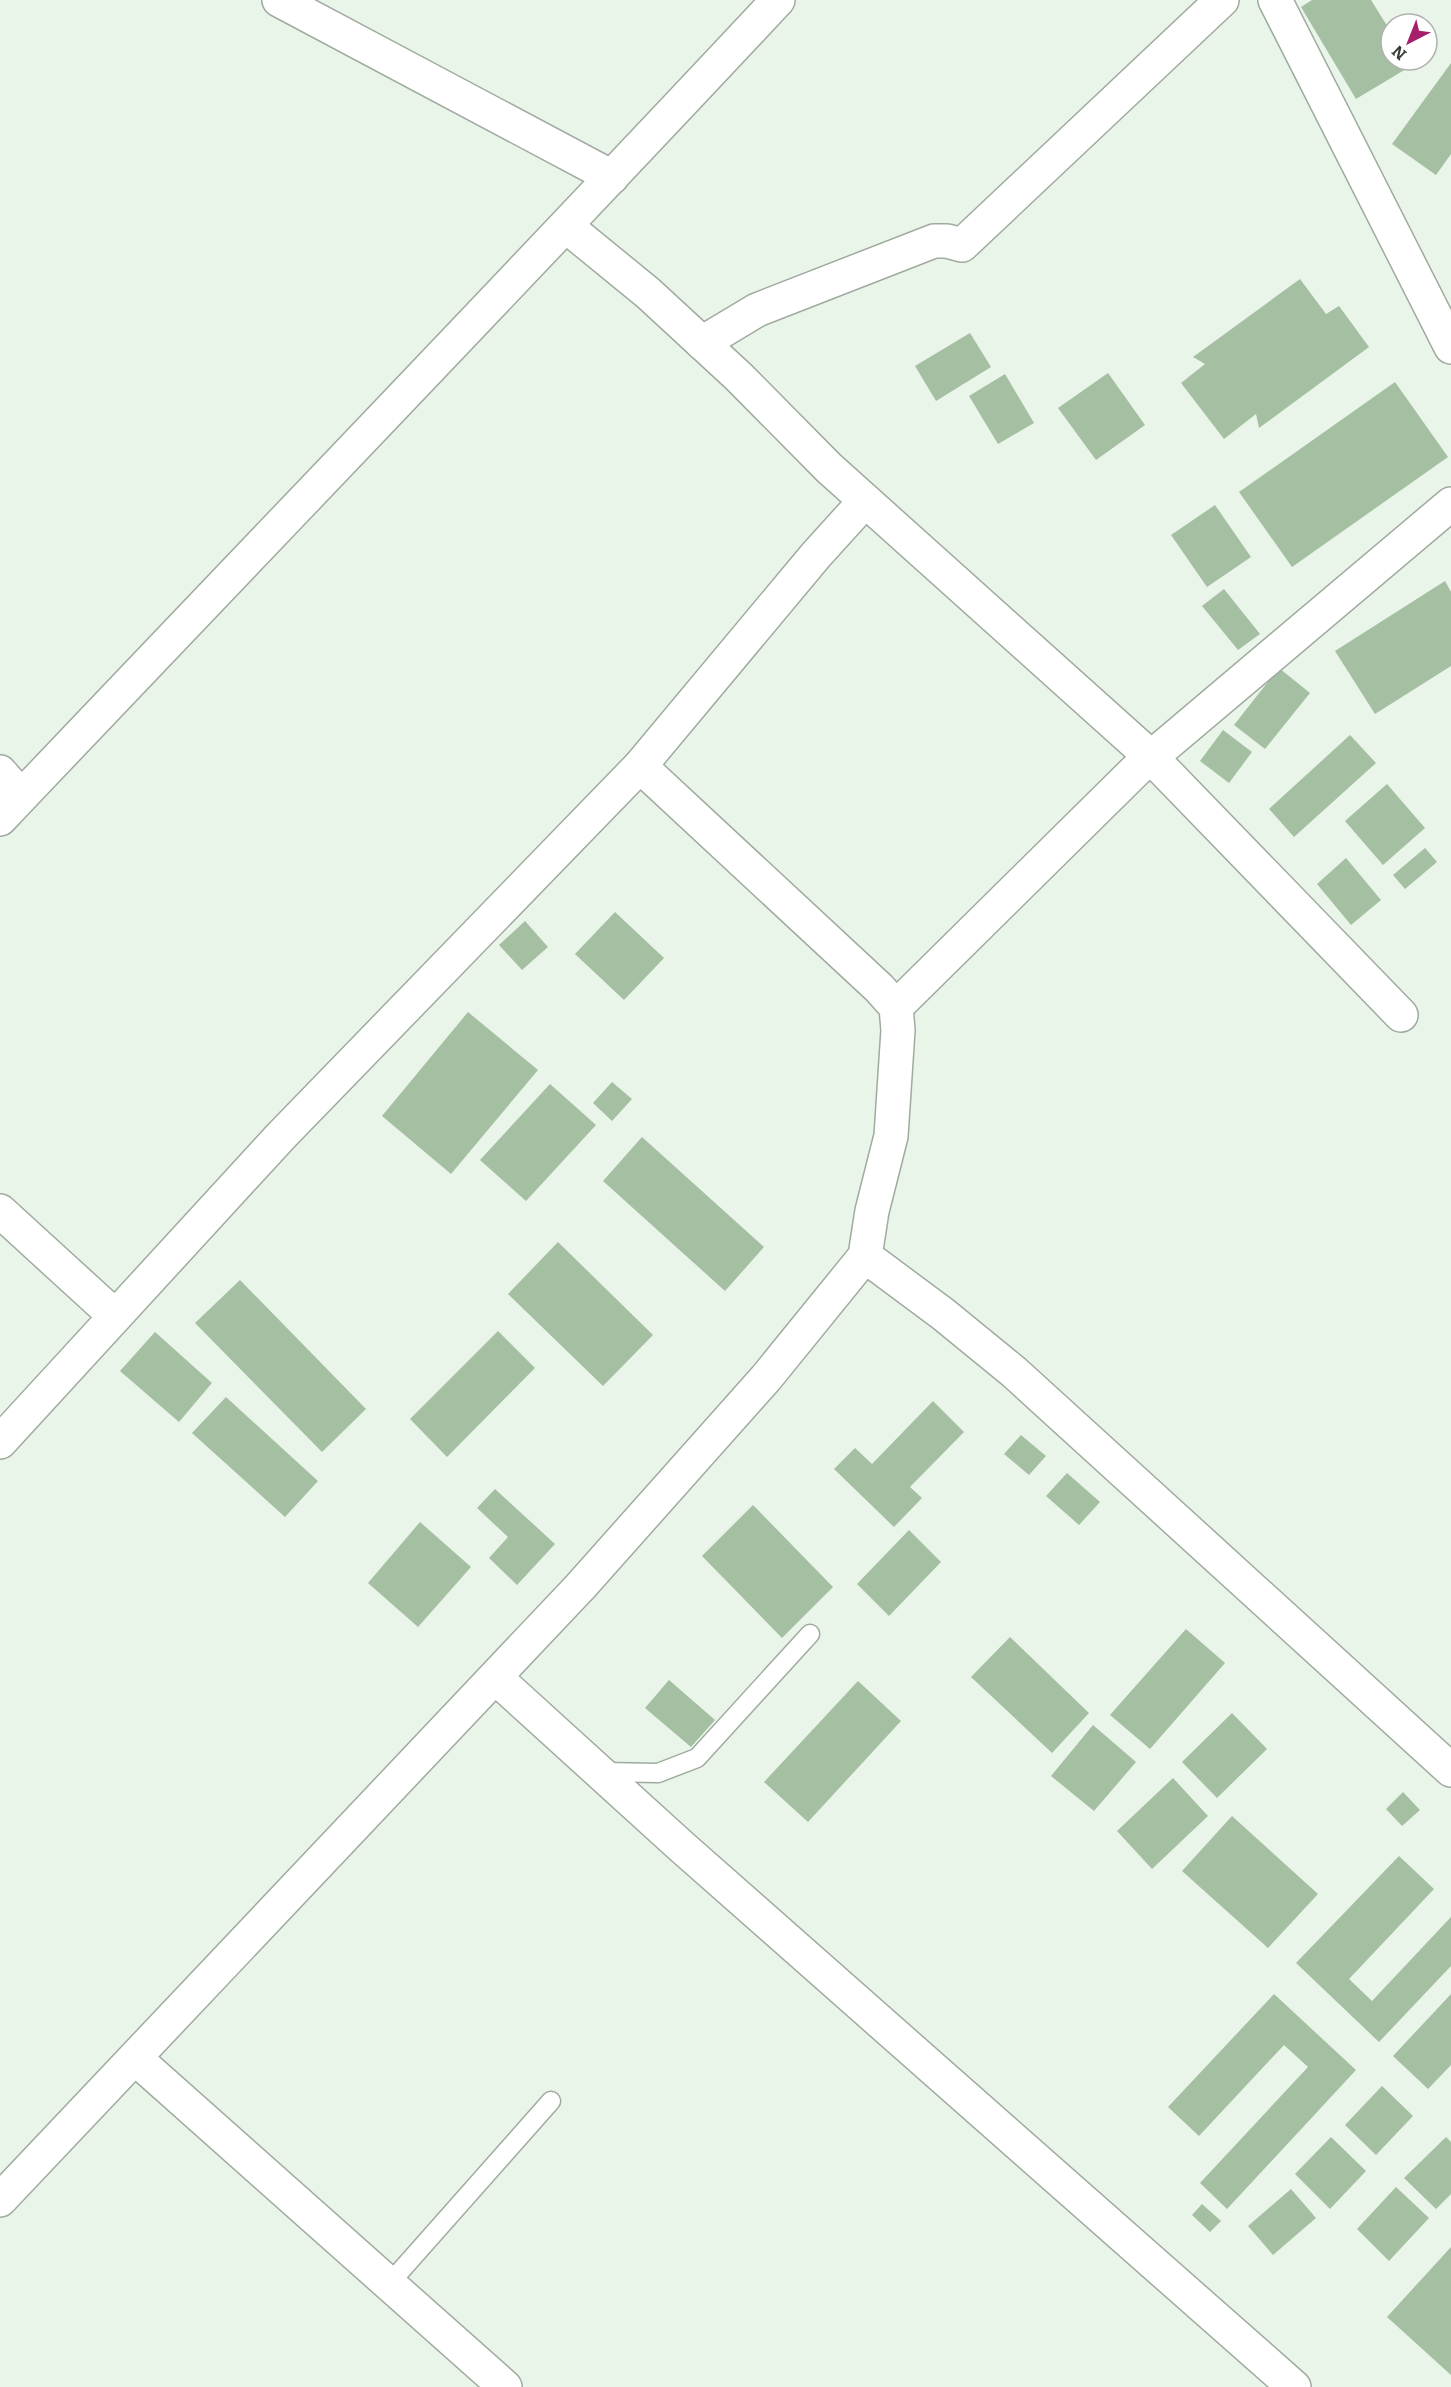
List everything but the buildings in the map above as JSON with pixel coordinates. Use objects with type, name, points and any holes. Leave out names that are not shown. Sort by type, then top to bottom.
[{"type":"street","points":[[279,0],[612,177]]},
{"type":"street","points":[[0,772],[11,808],[354,445],[566,226],[778,0]]},
{"type":"street","points":[[702,343],[757,310],[934,242],[947,241],[962,245],[1222,0]]},
{"type":"street","points":[[1275,0],[1451,347]]},
{"type":"street","points":[[566,226],[648,293],[829,468],[1151,757],[1401,1015]]},
{"type":"street","points":[[0,1442],[281,1136],[640,766],[816,555],[865,501]]},
{"type":"street","points":[[896,1007],[1151,757],[1451,504]]},
{"type":"street","points":[[0,2200],[580,1587],[765,1378],[865,1256],[872,1211],[891,1136],[898,1030],[896,1007],[879,988],[640,766]]},
{"type":"street","points":[[0,1211],[115,1316]]},
{"type":"street","points":[[865,1256],[943,1314],[1014,1372],[1451,1770]]},
{"type":"street","points":[[496,1678],[599,1772],[1294,2387]]},
{"type":"street","points":[[135,2058],[505,2387]]},
{"type":"lane","points":[[599,1772],[658,1773],[697,1758],[810,1634]]},
{"type":"lane","points":[[389,2284],[551,2101]]}]
